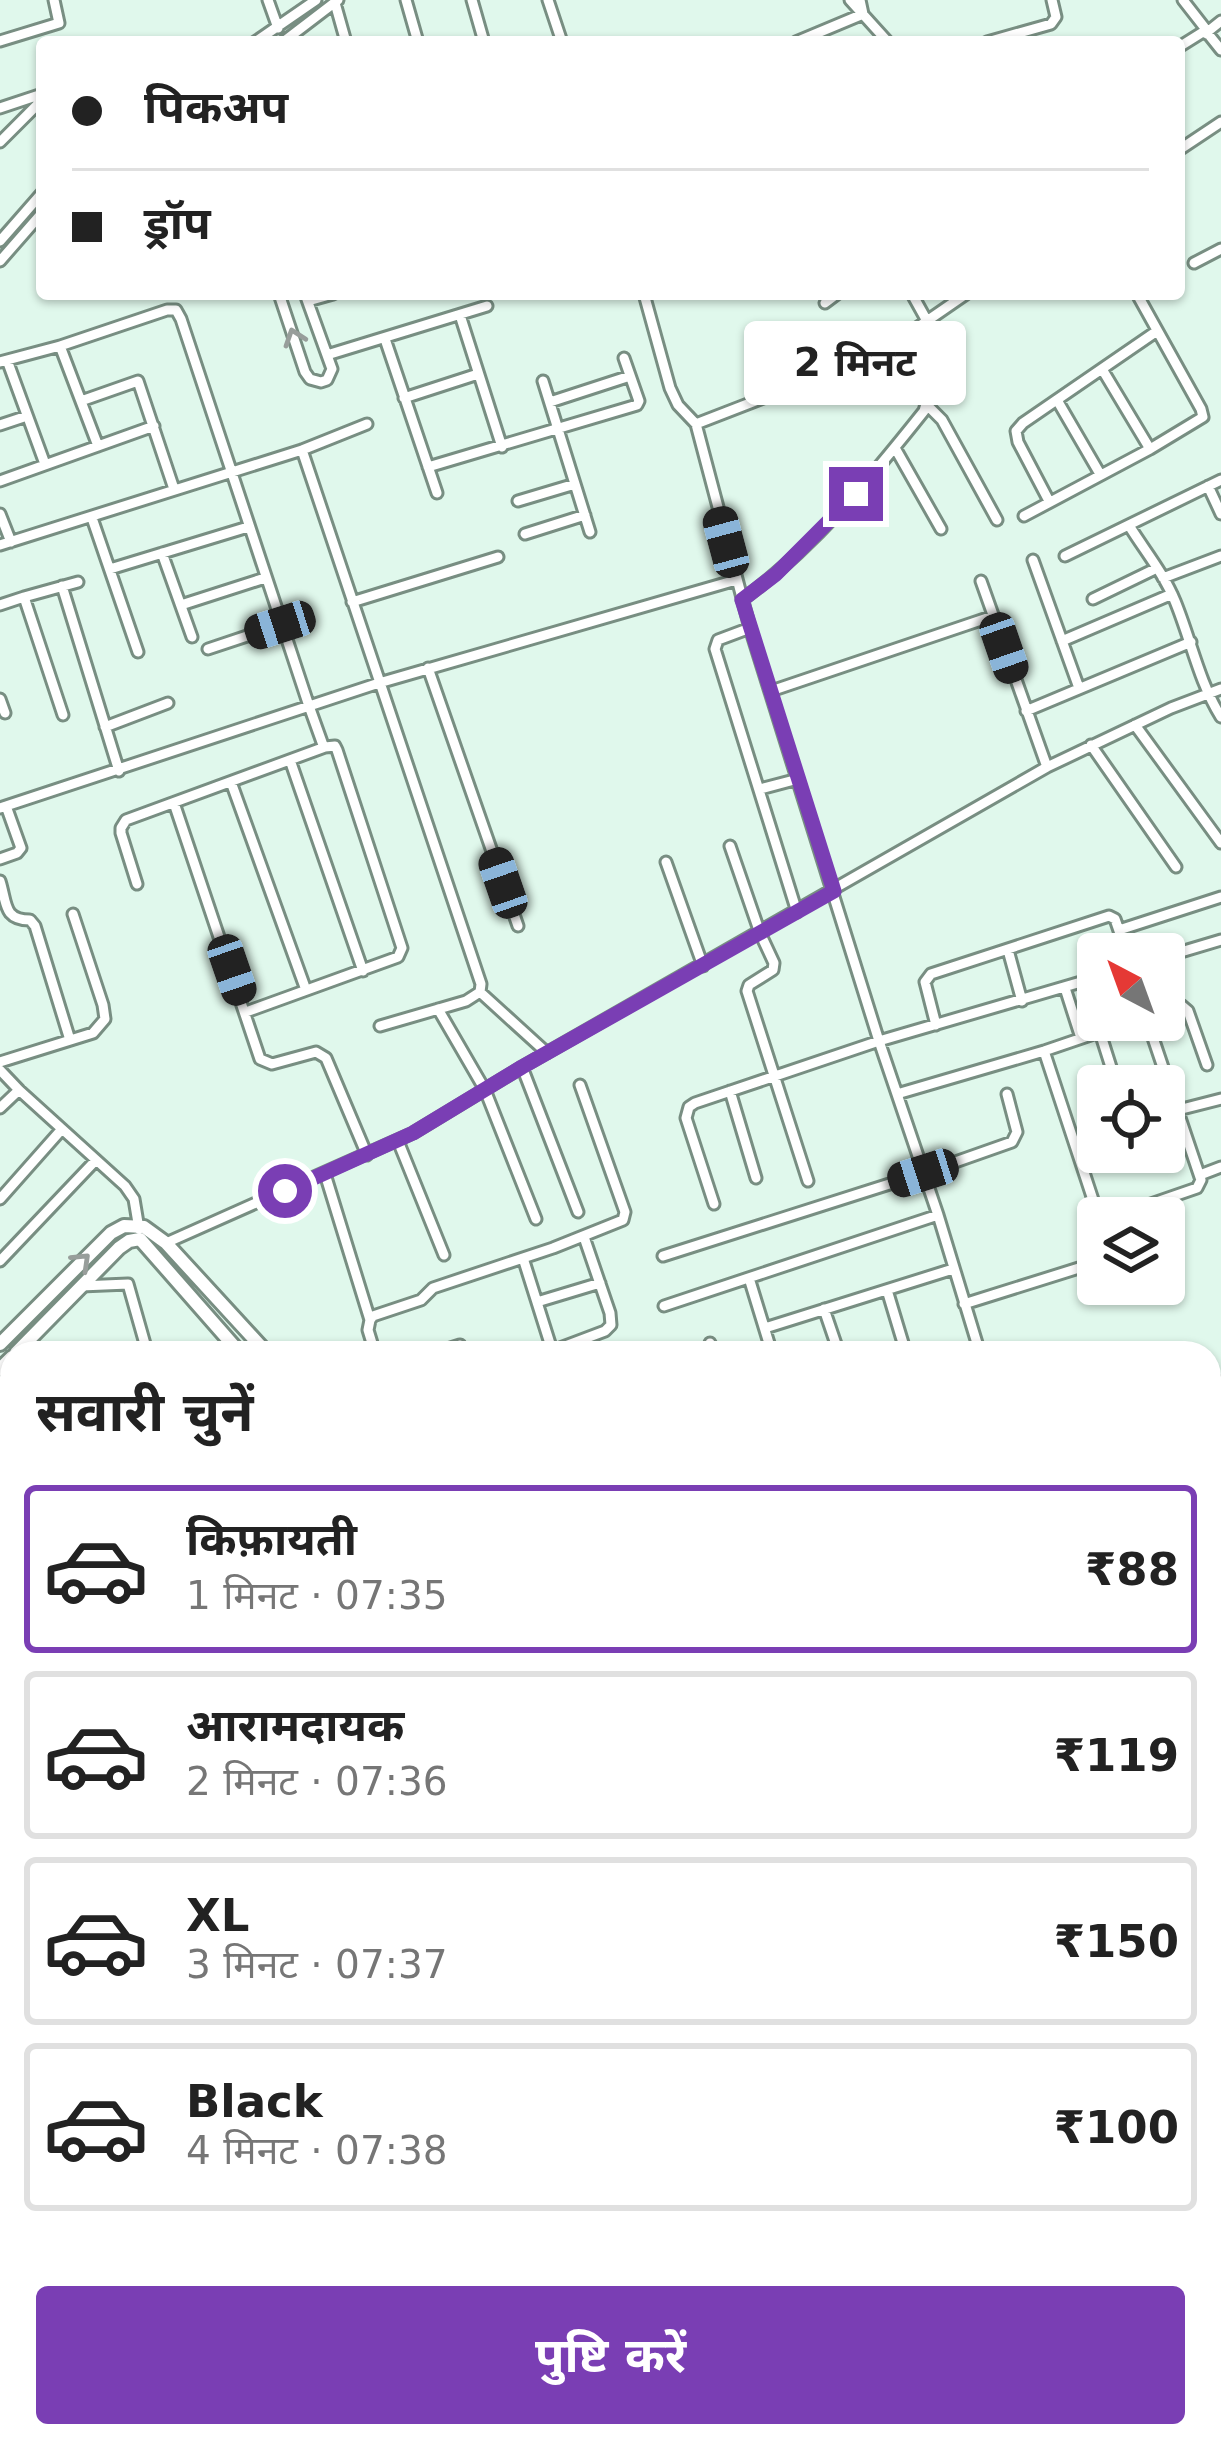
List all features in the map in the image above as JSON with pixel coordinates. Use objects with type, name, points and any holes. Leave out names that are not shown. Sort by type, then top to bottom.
[{"type":"main road","points":[[2,1338],[111,1233],[124,1226],[166,1243],[256,1341]]},
{"type":"main road","points":[[28,1341],[139,1233]]},
{"type":"main road","points":[[139,1233],[230,1341]]},
{"type":"street","points":[[0,41],[59,23],[54,0]]},
{"type":"street","points":[[268,0],[278,28]]},
{"type":"street","points":[[265,36],[316,0]]},
{"type":"street","points":[[406,0],[416,36]]},
{"type":"street","points":[[472,0],[482,36]]},
{"type":"street","points":[[548,0],[560,36]]},
{"type":"street","points":[[850,0],[882,36]]},
{"type":"street","points":[[860,0],[862,14]]},
{"type":"street","points":[[1008,36],[1051,24],[1056,17],[1052,0]]},
{"type":"street","points":[[1184,0],[1221,50]]},
{"type":"street","points":[[291,36],[337,1],[345,36]]},
{"type":"street","points":[[810,36],[862,14]]},
{"type":"street","points":[[1185,42],[1221,21]]},
{"type":"street","points":[[0,108],[36,99]]},
{"type":"street","points":[[0,142],[36,103]]},
{"type":"street","points":[[1185,146],[1221,122]]},
{"type":"street","points":[[14,246],[1,237],[36,199]]},
{"type":"street","points":[[0,261],[36,220]]},
{"type":"street","points":[[1194,263],[1221,249]]},
{"type":"street","points":[[281,300],[310,380],[321,382],[332,373],[308,300]]},
{"type":"street","points":[[646,300],[670,388],[696,424],[750,628],[976,1341]]},
{"type":"street","points":[[915,300],[927,322]]},
{"type":"street","points":[[696,424],[895,345],[958,300]]},
{"type":"street","points":[[1024,515],[1203,417],[1140,300]]},
{"type":"street","points":[[327,355],[487,306]]},
{"type":"street","points":[[45,464],[4,361],[176,310],[325,747]]},
{"type":"street","points":[[460,315],[502,447]]},
{"type":"street","points":[[1049,501],[1016,431],[1157,331]]},
{"type":"street","points":[[385,339],[437,493]]},
{"type":"street","points":[[895,345],[997,520]]},
{"type":"street","points":[[60,346],[98,446]]},
{"type":"street","points":[[428,467],[637,405],[624,358]]},
{"type":"street","points":[[1102,369],[1150,449]]},
{"type":"street","points":[[404,398],[478,374]]},
{"type":"street","points":[[550,402],[630,376]]},
{"type":"street","points":[[81,401],[138,380],[174,489]]},
{"type":"street","points":[[543,381],[590,532]]},
{"type":"street","points":[[1057,400],[1100,474]]},
{"type":"street","points":[[742,600],[817,534],[895,448],[926,404]]},
{"type":"street","points":[[0,425],[27,416]]},
{"type":"street","points":[[0,514],[5,544],[302,450],[368,424]]},
{"type":"street","points":[[0,481],[154,426]]},
{"type":"street","points":[[895,448],[940,529]]},
{"type":"street","points":[[302,450],[480,992]]},
{"type":"street","points":[[1065,556],[1221,479]]},
{"type":"street","points":[[518,501],[575,484]]},
{"type":"street","points":[[1208,486],[1221,514]]},
{"type":"street","points":[[526,535],[585,515]]},
{"type":"street","points":[[92,518],[138,652]]},
{"type":"street","points":[[1130,526],[1172,594],[1207,695],[1221,718]]},
{"type":"street","points":[[110,569],[248,527]]},
{"type":"street","points":[[162,554],[192,637]]},
{"type":"street","points":[[1093,598],[1221,556]]},
{"type":"street","points":[[352,602],[498,557]]},
{"type":"street","points":[[1033,560],[1078,688]]},
{"type":"street","points":[[181,604],[265,578]]},
{"type":"street","points":[[0,860],[21,848],[3,807],[428,668],[736,580]]},
{"type":"street","points":[[981,581],[1047,767]]},
{"type":"street","points":[[0,605],[78,582]]},
{"type":"street","points":[[62,586],[119,771]]},
{"type":"street","points":[[1062,640],[1172,594]]},
{"type":"street","points":[[24,597],[63,715]]},
{"type":"street","points":[[771,691],[993,616]]},
{"type":"street","points":[[208,649],[280,625]]},
{"type":"street","points":[[750,628],[718,640],[715,649],[797,912]]},
{"type":"street","points":[[1026,711],[1191,642]]},
{"type":"street","points":[[428,668],[518,926]]},
{"type":"street","points":[[166,1243],[398,1141],[1047,767],[1221,689]]},
{"type":"street","points":[[0,699],[5,713]]},
{"type":"street","points":[[105,727],[168,703]]},
{"type":"street","points":[[1135,725],[1221,843]]},
{"type":"street","points":[[1091,745],[1176,867]]},
{"type":"street","points":[[137,884],[121,828],[126,820],[325,747],[338,750],[403,948],[398,957],[246,1012]]},
{"type":"street","points":[[290,760],[363,970]]},
{"type":"street","points":[[760,789],[798,779]]},
{"type":"street","points":[[230,782],[305,990]]},
{"type":"street","points":[[174,803],[258,1054],[272,1064],[316,1052],[326,1058],[367,1155]]},
{"type":"street","points":[[730,845],[775,967],[747,991],[808,1180]]},
{"type":"street","points":[[666,862],[703,966]]},
{"type":"street","points":[[0,881],[11,916],[30,920],[35,926],[70,1040]]},
{"type":"street","points":[[1119,930],[1221,897]]},
{"type":"street","points":[[73,914],[105,1012],[98,1030],[0,1066],[19,1090],[125,1186],[134,1199],[139,1233]]},
{"type":"street","points":[[936,1025],[926,977],[1109,916],[1120,933]]},
{"type":"street","points":[[1185,951],[1221,940]]},
{"type":"street","points":[[1008,950],[1022,1000]]},
{"type":"street","points":[[714,1204],[687,1113],[695,1103],[879,1041],[1077,984]]},
{"type":"street","points":[[1064,988],[1077,1026]]},
{"type":"street","points":[[380,1026],[466,1001],[480,992]]},
{"type":"street","points":[[480,992],[547,1053]]},
{"type":"street","points":[[1185,1008],[1207,1065]]},
{"type":"street","points":[[438,1009],[485,1090],[536,1220]]},
{"type":"street","points":[[897,1094],[1077,1039]]},
{"type":"street","points":[[1044,1051],[1096,1197]]},
{"type":"street","points":[[522,1067],[578,1212]]},
{"type":"street","points":[[370,1320],[421,1300],[433,1288],[619,1224],[625,1216],[580,1085]]},
{"type":"street","points":[[0,1108],[19,1090]]},
{"type":"street","points":[[730,1091],[756,1178]]},
{"type":"street","points":[[663,1256],[923,1173],[1016,1138],[1007,1094]]},
{"type":"street","points":[[1185,1108],[1221,1099]]},
{"type":"street","points":[[0,1199],[62,1129]]},
{"type":"street","points":[[1174,1197],[1201,1184],[1185,1130]]},
{"type":"street","points":[[398,1141],[444,1255]]},
{"type":"street","points":[[0,1261],[97,1160]]},
{"type":"street","points":[[1200,1174],[1221,1167]]},
{"type":"street","points":[[325,1174],[370,1320],[371,1341]]},
{"type":"street","points":[[664,1306],[938,1215]]},
{"type":"street","points":[[579,1341],[605,1330],[612,1318],[584,1237]]},
{"type":"street","points":[[523,1258],[549,1341]]},
{"type":"street","points":[[764,1328],[953,1269]]},
{"type":"street","points":[[964,1304],[1077,1269]]},
{"type":"street","points":[[749,1278],[768,1341]]},
{"type":"street","points":[[537,1302],[600,1282]]},
{"type":"street","points":[[81,1286],[128,1284],[144,1341]]},
{"type":"street","points":[[887,1290],[902,1341]]},
{"type":"street","points":[[824,1310],[834,1341]]},
{"type":"route","points":[[285,1191],[413,1133],[834,891],[742,600],[776,574],[856,494]]}]
